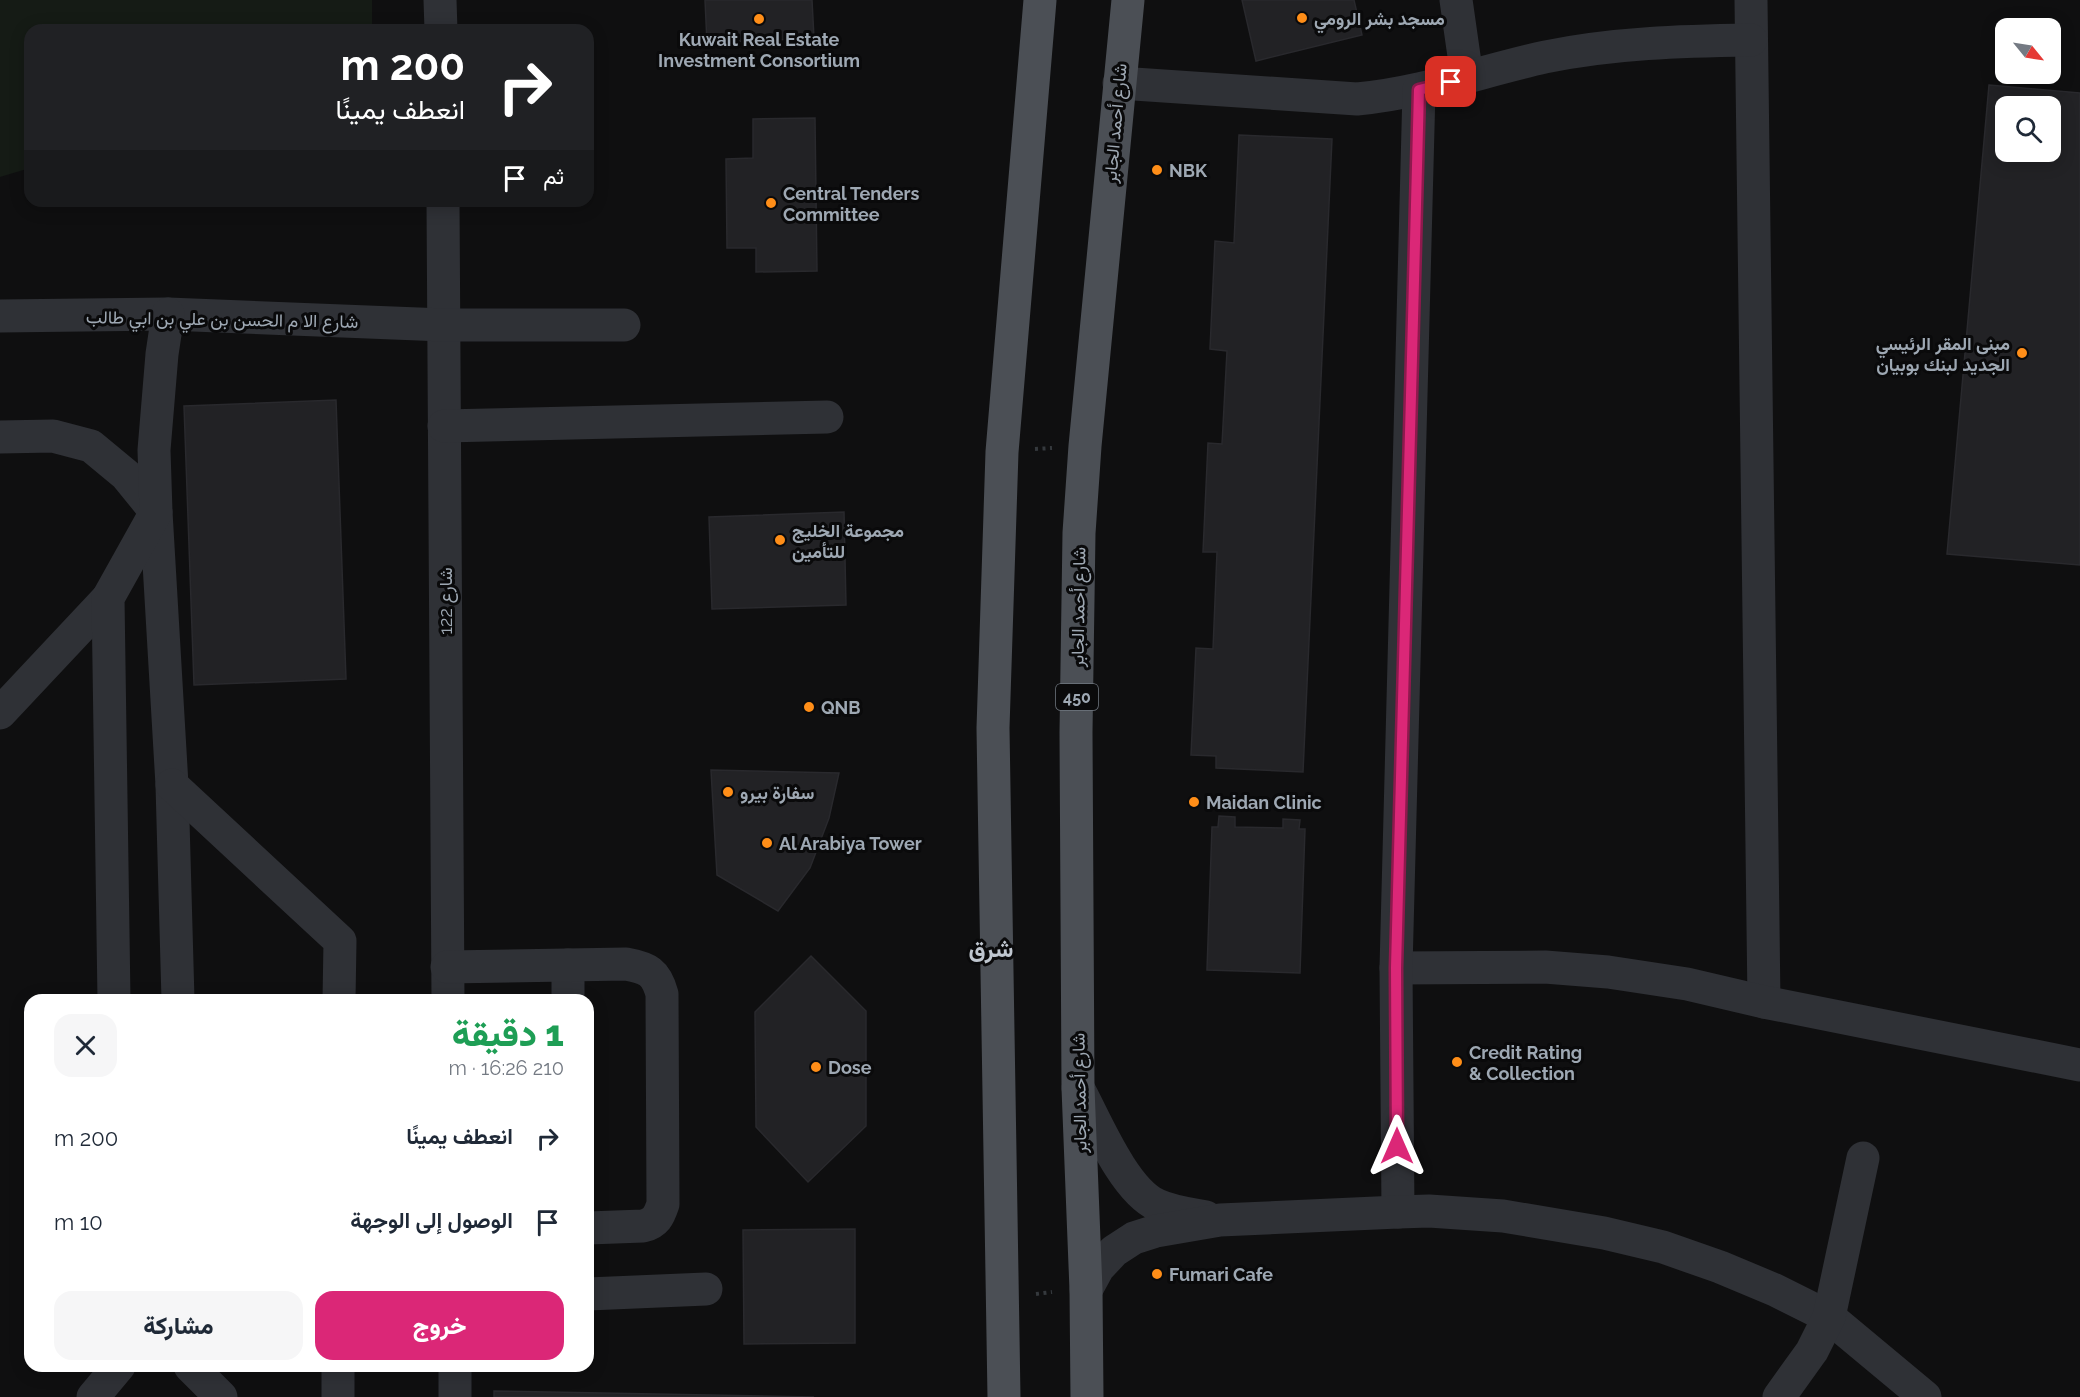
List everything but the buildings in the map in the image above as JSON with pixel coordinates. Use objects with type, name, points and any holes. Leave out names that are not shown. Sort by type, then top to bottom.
[{"type":"main road","points":[[1004,1397],[993,728],[1002,452],[1040,0]]},
{"type":"main road","name":"شارع أحمد الجابر","points":[[1087,1397],[1086,1290],[1078,1088],[1076,732],[1079,533],[1085,446],[1128,0]]},
{"type":"street","points":[[440,0],[441,24]]},
{"type":"street","points":[[1456,0],[1467,77]]},
{"type":"street","points":[[1751,0],[1764,1002]]},
{"type":"street","points":[[1119,83],[1357,99],[1419,90],[1513,64],[1581,51],[1687,40],[1751,40]]},
{"type":"street","points":[[1398,1212],[1396,968],[1419,90]]},
{"type":"street","name":"شارع 122","points":[[443,207],[448,994]]},
{"type":"street","points":[[168,314],[162,354],[154,450],[172,785],[178,994]]},
{"type":"street","name":"شارع الا م الحسن بن علي بن ابي طالب","points":[[0,316],[168,314],[444,325],[624,325]]},
{"type":"street","points":[[444,426],[827,417]]},
{"type":"street","points":[[0,437],[53,436],[91,446],[126,475],[156,512]]},
{"type":"street","points":[[0,712],[108,598],[156,512]]},
{"type":"street","points":[[108,598],[114,994]]},
{"type":"street","points":[[172,785],[340,940],[339,994]]},
{"type":"street","points":[[447,967],[626,964],[651,972],[658,981],[662,994],[663,1204],[661,1212],[651,1224],[643,1226],[594,1228]]},
{"type":"street","points":[[568,965],[568,994]]},
{"type":"street","points":[[1396,968],[1545,967],[1608,972],[1687,984],[1764,1002],[2080,1065]]},
{"type":"street","points":[[1078,1088],[1107,1143],[1135,1188],[1145,1198],[1157,1205],[1220,1220]]},
{"type":"street","points":[[1779,1397],[1812,1350],[1829,1317],[1863,1158]]},
{"type":"street","points":[[1086,1290],[1098,1268],[1113,1251],[1134,1238],[1156,1231],[1220,1220],[1398,1212],[1429,1211],[1503,1216],[1604,1233],[1663,1247],[1775,1290],[1829,1317],[1925,1397]]},
{"type":"street","points":[[594,1294],[706,1289]]},
{"type":"street","points":[[93,1397],[114,1372]]},
{"type":"street","points":[[196,1372],[221,1397]]},
{"type":"street","points":[[338,1372],[338,1397]]},
{"type":"street","points":[[455,1372],[455,1397]]},
{"type":"path","points":[[1002,452],[1085,446]]},
{"type":"path","points":[[1002,1297],[1086,1290]]},
{"type":"shaded area","points":[[0,0],[372,0],[372,24],[24,24],[24,170],[0,177]]},
{"type":"place","name":"مسجد بشر الرومي","points":[[1302,18]]},
{"type":"place","name":"Kuwait Real Estate Investment Consortium","points":[[759,19]]},
{"type":"place","name":"NBK","points":[[1157,170]]},
{"type":"place","name":"Central Tenders Committee","points":[[771,203]]},
{"type":"place","name":"مبنى المقر الرئيسي الجديد لبنك بوبيان","points":[[2022,353]]},
{"type":"place","name":"مجموعة الخليج للتأمين","points":[[780,540]]},
{"type":"place","name":"QNB","points":[[809,707]]},
{"type":"place","name":"سفارة بيرو","points":[[728,792]]},
{"type":"place","name":"Maidan Clinic","points":[[1194,802]]},
{"type":"place","name":"Al Arabiya Tower","points":[[767,843]]},
{"type":"place","name":"Credit Rating & Collection","points":[[1457,1062]]},
{"type":"place","name":"Dose","points":[[816,1067]]},
{"type":"place","name":"Fumari Cafe","points":[[1157,1274]]},
{"type":"district","name":"شرق","points":[[991,948]]},
{"type":"route","points":[[1397,1146],[1396,968],[1419,90],[1451,82]]}]
